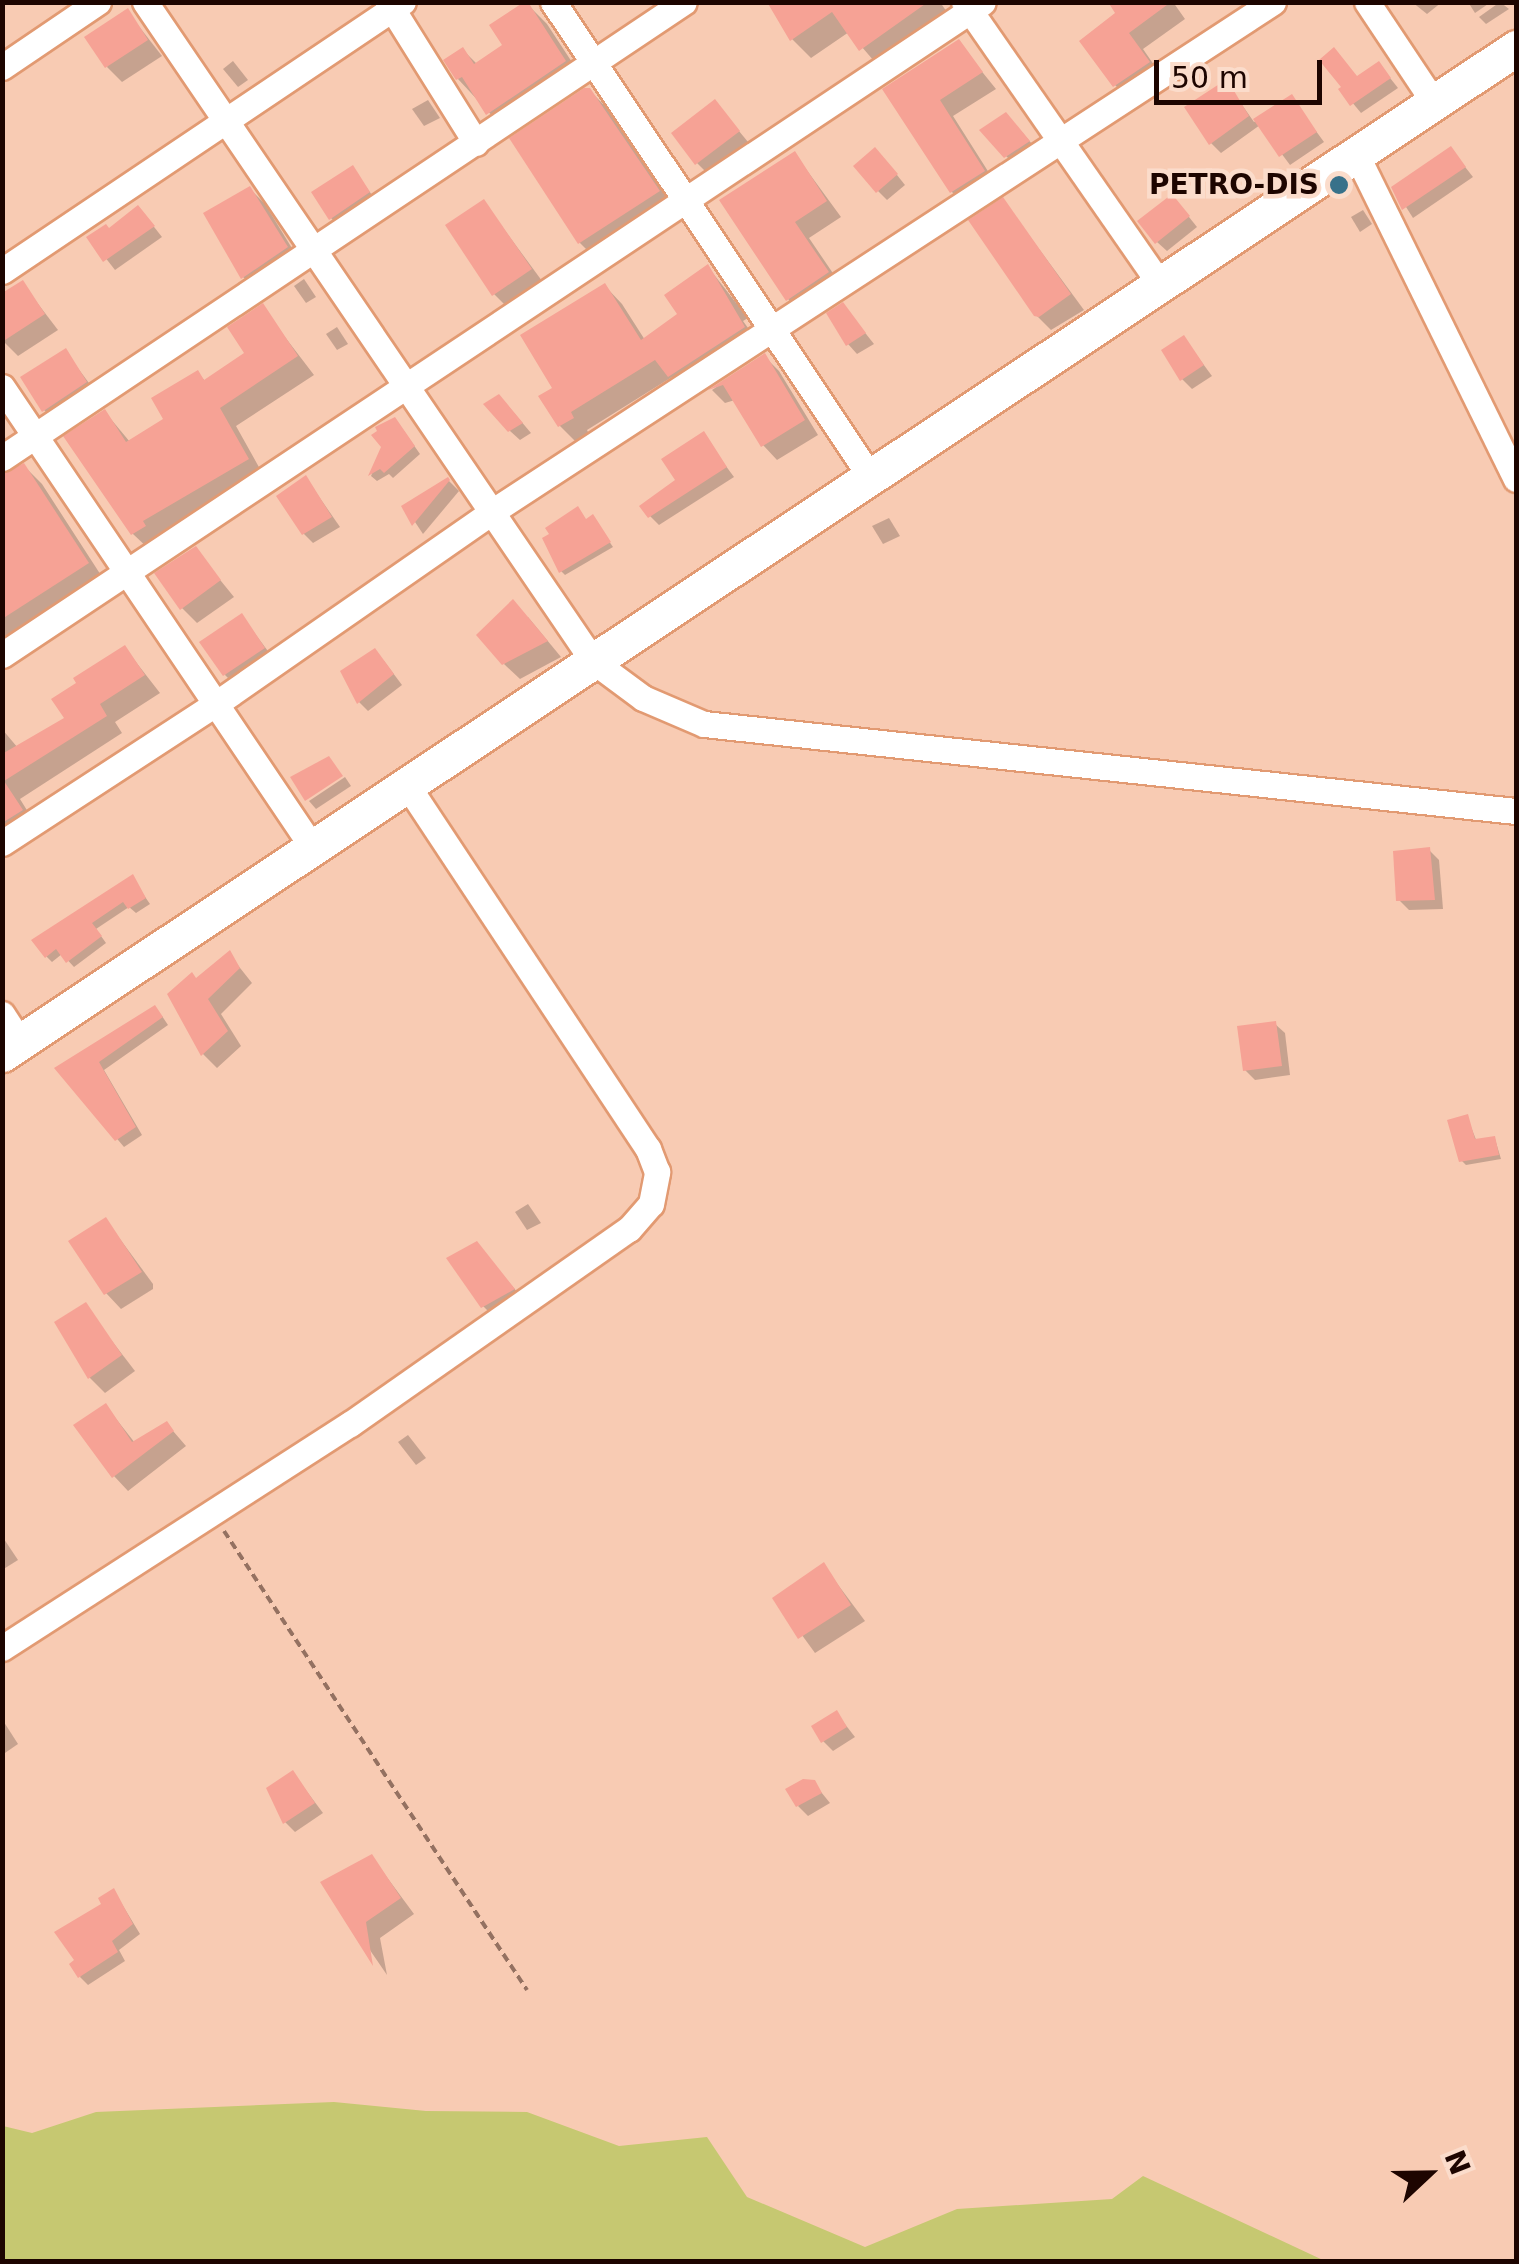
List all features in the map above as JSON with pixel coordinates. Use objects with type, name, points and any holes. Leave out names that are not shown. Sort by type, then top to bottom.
[{"type":"street","points":[[2,67],[98,2]]},
{"type":"street","points":[[145,2],[592,661],[644,698],[704,724],[1516,811]]},
{"type":"street","points":[[554,2],[870,476]]},
{"type":"street","points":[[2,458],[315,253],[684,2]]},
{"type":"street","points":[[2,844],[217,702],[490,513],[1272,2]]},
{"type":"street","points":[[1367,2],[1435,104]]},
{"type":"street","points":[[2,271],[395,5],[476,143]]},
{"type":"street","points":[[2,655],[972,5],[1059,142],[1161,285]]},
{"type":"street","points":[[8,1036],[408,786],[1516,48]]},
{"type":"street","points":[[1357,156],[1509,442],[1516,479]]},
{"type":"street","points":[[2,387],[313,848]]},
{"type":"street","points":[[2,1648],[350,1424],[629,1229],[651,1204],[657,1188],[648,1149],[408,786]]},
{"type":"path","points":[[212,1512],[526,1990]]},
{"type":"green space","points":[[334,2102],[426,2111],[527,2112],[619,2146],[707,2137],[747,2197],[865,2247],[957,2209],[1112,2199],[1143,2176],[1325,2261],[3,2261],[3,2126],[32,2133],[96,2112]]},
{"type":"building","points":[[528,2],[566,61],[486,115],[462,77],[456,80],[443,60],[463,47],[474,64],[502,45],[489,25]]},
{"type":"building","points":[[767,2],[928,2],[859,51],[832,12],[790,41]]},
{"type":"building","points":[[1108,2],[1171,2],[1129,33],[1150,62],[1113,87],[1079,41],[1115,13]]},
{"type":"building","points":[[128,8],[148,40],[105,68],[84,37]]},
{"type":"building","points":[[959,39],[983,72],[940,100],[985,171],[950,193],[882,89]]},
{"type":"building","points":[[1334,47],[1357,76],[1379,61],[1391,78],[1350,106],[1338,89],[1341,87],[1319,60]]},
{"type":"building","points":[[1227,79],[1249,116],[1209,145],[1184,107]]},
{"type":"building","points":[[584,88],[590,88],[660,191],[578,244],[509,138]]},
{"type":"building","points":[[1292,94],[1317,132],[1279,157],[1253,119]]},
{"type":"building","points":[[715,99],[740,131],[695,165],[671,133]]},
{"type":"building","points":[[1006,112],[1030,141],[1004,158],[979,130]]},
{"type":"building","points":[[1451,146],[1466,167],[1402,210],[1391,187]]},
{"type":"building","points":[[875,147],[898,174],[876,193],[853,166]]},
{"type":"building","points":[[795,151],[827,201],[795,222],[829,272],[786,301],[719,200]]},
{"type":"building","points":[[353,165],[370,192],[329,220],[311,192]]},
{"type":"building","points":[[250,186],[288,247],[241,279],[203,213]]},
{"type":"building","points":[[1172,194],[1190,216],[1155,244],[1137,221]]},
{"type":"building","points":[[1003,197],[1071,294],[1039,317],[1034,316],[968,220]]},
{"type":"building","points":[[484,199],[532,269],[492,296],[445,225]]},
{"type":"building","points":[[138,205],[155,226],[103,262],[86,237],[106,224],[109,228]]},
{"type":"building","points":[[708,264],[745,327],[668,377],[655,360],[571,412],[574,418],[558,427],[538,396],[552,388],[520,335],[605,283],[641,340],[677,314],[664,295]]},
{"type":"building","points":[[23,280],[45,314],[2,342],[2,293]]},
{"type":"building","points":[[843,302],[866,333],[846,346],[826,313]]},
{"type":"building","points":[[263,303],[298,356],[220,408],[249,459],[143,521],[146,526],[131,535],[63,436],[105,409],[126,442],[163,419],[151,398],[198,370],[204,380],[244,353],[227,327]]},
{"type":"building","points":[[1184,335],[1204,365],[1180,381],[1161,350]]},
{"type":"building","points":[[66,348],[87,382],[42,412],[20,377]]},
{"type":"building","points":[[765,353],[805,420],[761,447],[723,385],[708,390]]},
{"type":"building","points":[[499,394],[523,423],[508,432],[483,404]]},
{"type":"building","points":[[395,417],[415,446],[384,473],[380,469],[368,476],[381,447],[371,435],[377,431],[375,427]]},
{"type":"building","points":[[704,431],[727,467],[648,518],[639,506],[675,480],[661,459]]},
{"type":"building","points":[[24,463],[89,563],[2,619],[2,474]]},
{"type":"building","points":[[306,475],[332,517],[302,535],[276,496]]},
{"type":"building","points":[[448,477],[450,480],[412,526],[401,506]]},
{"type":"building","points":[[578,506],[586,519],[593,514],[611,542],[559,573],[542,538],[549,534],[545,528]]},
{"type":"building","points":[[196,546],[221,580],[180,610],[154,573]]},
{"type":"building","points":[[513,599],[548,641],[502,665],[476,635]]},
{"type":"building","points":[[242,613],[265,648],[223,676],[199,642]]},
{"type":"building","points":[[125,645],[145,675],[100,704],[107,716],[4,781],[23,810],[2,823],[2,754],[64,718],[51,699],[76,683],[73,678]]},
{"type":"building","points":[[375,648],[394,674],[357,704],[340,671]]},
{"type":"building","points":[[329,756],[343,776],[305,801],[290,777]]},
{"type":"building","points":[[1430,847],[1435,900],[1396,901],[1393,851]]},
{"type":"building","points":[[133,874],[146,898],[128,909],[123,902],[92,923],[102,936],[66,963],[56,949],[45,958],[31,940]]},
{"type":"building","points":[[230,950],[240,968],[208,999],[228,1031],[201,1056],[167,994],[192,972],[196,978]]},
{"type":"building","points":[[155,1005],[163,1017],[99,1062],[136,1127],[115,1141],[54,1068]]},
{"type":"building","points":[[1276,1021],[1282,1066],[1243,1071],[1237,1026]]},
{"type":"building","points":[[1468,1114],[1475,1139],[1495,1136],[1499,1155],[1459,1162],[1447,1120]]},
{"type":"building","points":[[106,1217],[142,1272],[104,1295],[68,1241]]},
{"type":"building","points":[[477,1241],[515,1289],[481,1308],[446,1258]]},
{"type":"building","points":[[86,1302],[122,1355],[88,1379],[54,1322]]},
{"type":"building","points":[[106,1403],[132,1442],[167,1421],[174,1431],[112,1478],[73,1425]]},
{"type":"building","points":[[824,1562],[851,1605],[798,1639],[772,1598]]},
{"type":"building","points":[[837,1710],[847,1727],[821,1743],[811,1726]]},
{"type":"building","points":[[293,1770],[315,1803],[283,1824],[266,1788]]},
{"type":"building","points":[[803,1779],[815,1780],[822,1793],[796,1807],[785,1789]]},
{"type":"building","points":[[372,1854],[401,1898],[366,1922],[373,1966],[320,1882]]},
{"type":"building","points":[[114,1888],[133,1924],[112,1941],[118,1952],[78,1978],[69,1964],[74,1960],[54,1932],[101,1904],[98,1898]]},
{"type":"place","name":"PETRO-DIS","points":[[1339,185]]}]
